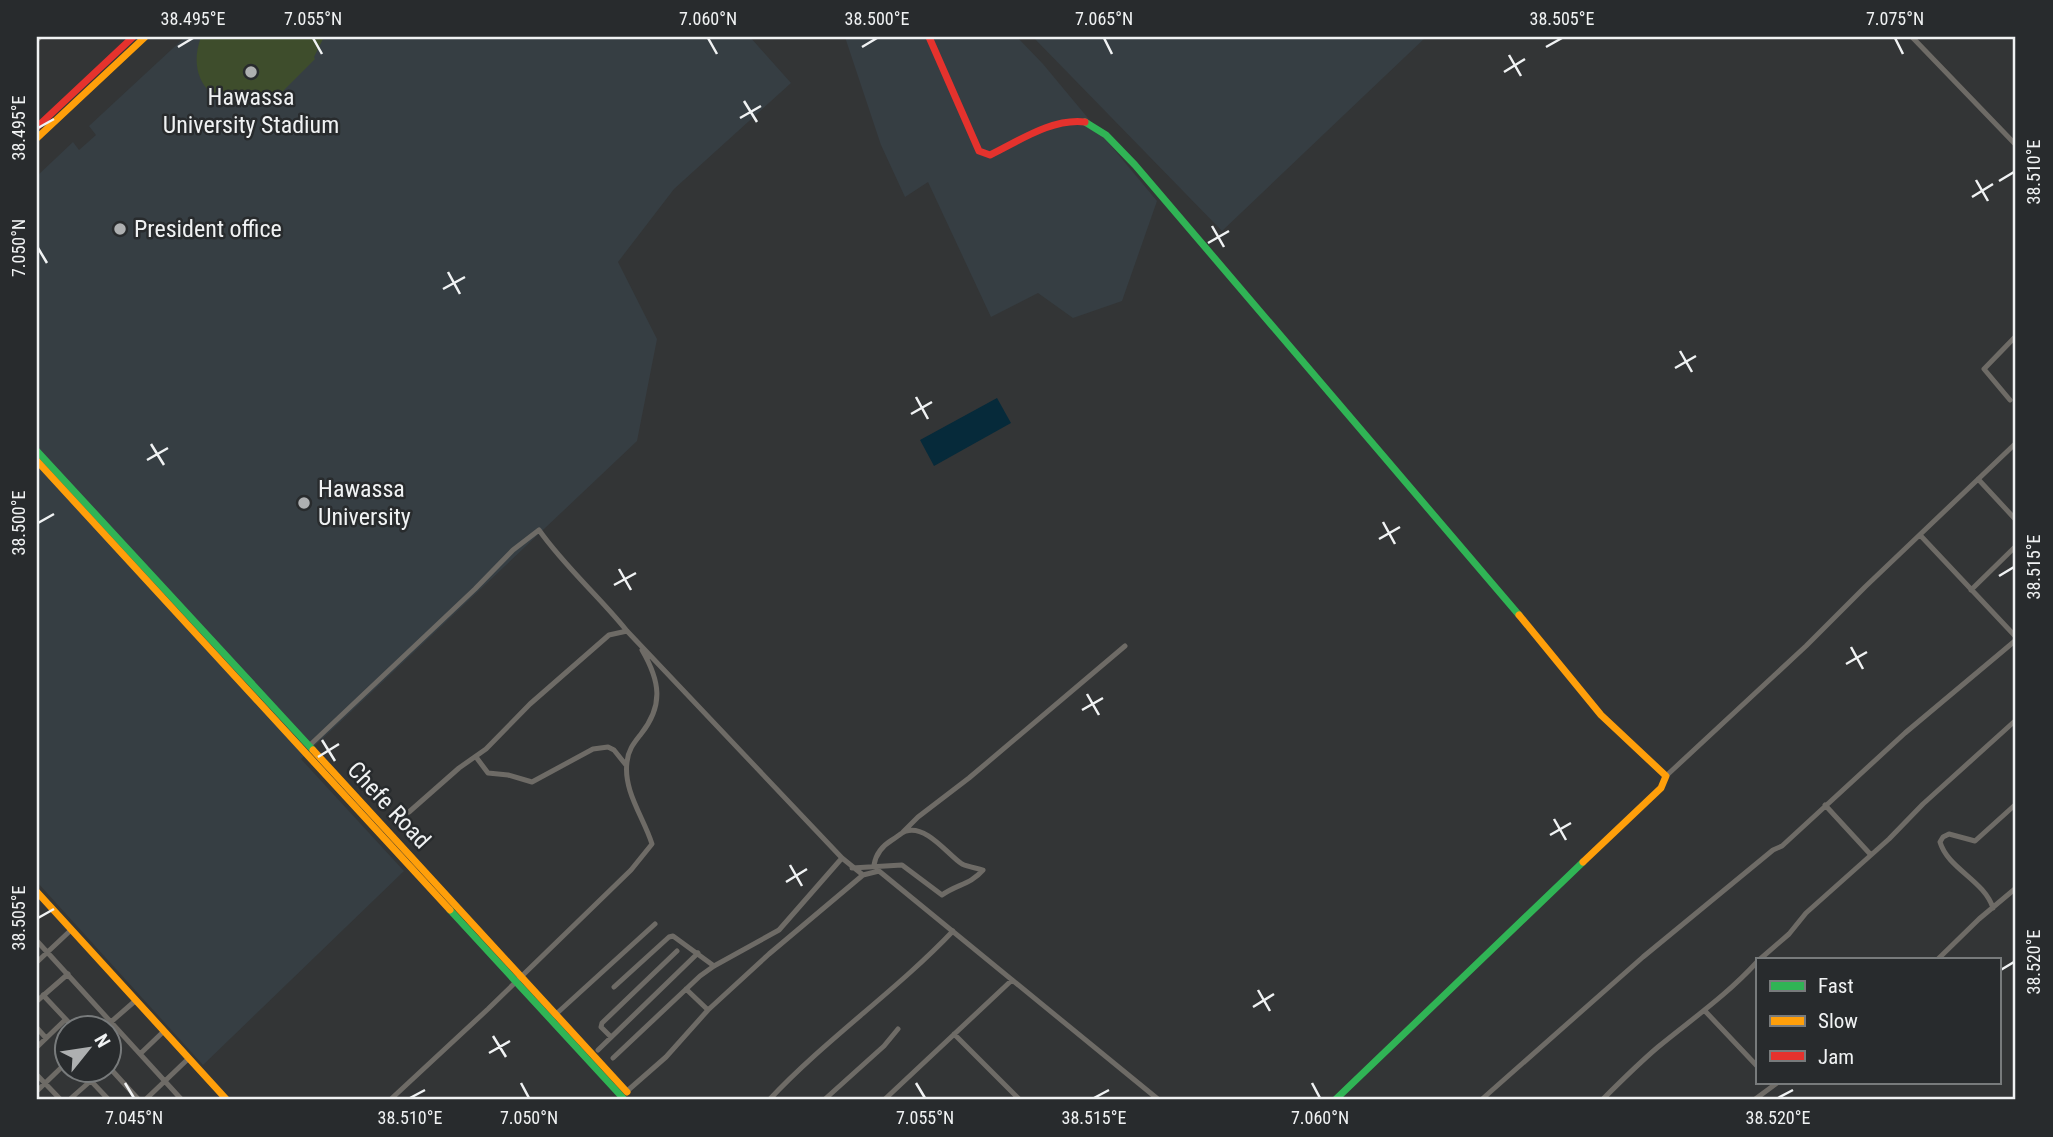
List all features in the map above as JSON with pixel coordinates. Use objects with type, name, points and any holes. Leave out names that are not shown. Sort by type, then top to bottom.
[{"type":"main road","points":[[37,127],[133,37]]},
{"type":"main road","points":[[37,138],[145,37]]},
{"type":"main road","points":[[929,37],[979,151],[983,154],[990,155],[1053,125],[1073,121],[1089,124],[1135,164],[1572,677],[1601,715],[1666,776],[1661,788],[1335,1100]]},
{"type":"main road","name":"Chefe Road","points":[[37,451],[309,746],[518,979]]},
{"type":"main road","name":"Chefe Road","points":[[37,461],[518,979],[624,1097]]},
{"type":"main road","points":[[37,892],[227,1100]]},
{"type":"street","points":[[1912,37],[2016,145]]},
{"type":"street","points":[[2010,400],[1984,369],[2016,336]]},
{"type":"street","points":[[1666,776],[1806,646],[2016,443]]},
{"type":"street","points":[[1979,479],[2016,520]]},
{"type":"street","points":[[309,746],[513,550],[539,530],[564,563],[603,600],[627,631],[842,858],[863,875]]},
{"type":"street","points":[[1481,1100],[1643,957],[1773,850],[1782,846],[2015,635],[1920,535]]},
{"type":"street","points":[[1971,590],[2016,546]]},
{"type":"street","points":[[409,812],[476,757],[530,704],[612,633],[627,631]]},
{"type":"street","points":[[626,765],[632,746],[652,719],[657,706],[655,679],[637,641]]},
{"type":"street","points":[[874,865],[875,856],[884,844],[903,832],[1125,646]]},
{"type":"street","points":[[1761,958],[1789,934],[1806,913],[2016,720]]},
{"type":"street","points":[[390,1100],[631,870],[652,844],[634,801],[626,765],[614,750],[600,747],[532,782],[508,775],[488,774],[476,757]]},
{"type":"street","points":[[1993,908],[1989,898],[1946,853],[1940,842],[1942,837],[1949,834],[1975,841],[2016,804]]},
{"type":"street","points":[[1825,806],[1871,855]]},
{"type":"street","points":[[852,868],[902,864],[942,895],[956,886],[967,885],[983,870],[964,865],[946,847],[919,831],[903,832]]},
{"type":"street","points":[[613,1058],[714,966],[779,930],[842,858]]},
{"type":"street","points":[[624,1097],[666,1057],[708,1010],[832,899],[863,875],[879,871],[1159,1100]]},
{"type":"street","points":[[1939,958],[2016,888]]},
{"type":"street","points":[[553,1017],[655,924]]},
{"type":"street","points":[[37,962],[71,930]]},
{"type":"street","points":[[769,1100],[817,1053],[930,955],[953,931]]},
{"type":"street","points":[[614,987],[673,936],[714,966]]},
{"type":"street","points":[[37,941],[103,1014]]},
{"type":"street","points":[[611,1037],[601,1027],[602,1023],[677,951]]},
{"type":"street","points":[[598,1050],[698,953]]},
{"type":"street","points":[[1602,1100],[1640,1062],[1705,1011],[1756,963]]},
{"type":"street","points":[[37,1001],[68,974]]},
{"type":"street","points":[[884,1100],[1012,980]]},
{"type":"street","points":[[686,989],[708,1010]]},
{"type":"street","points":[[43,995],[60,1014]]},
{"type":"street","points":[[120,1014],[135,1001]]},
{"type":"street","points":[[1705,1011],[1756,1065]]},
{"type":"street","points":[[37,1028],[46,1038]]},
{"type":"street","points":[[824,1100],[898,1029]]},
{"type":"street","points":[[37,1047],[52,1032]]},
{"type":"street","points":[[140,1054],[163,1032]]},
{"type":"street","points":[[954,1034],[1020,1100]]},
{"type":"street","points":[[122,1035],[182,1100]]},
{"type":"street","points":[[145,1100],[188,1059]]},
{"type":"street","points":[[37,1074],[61,1100]]},
{"type":"street","points":[[37,1091],[52,1076]]},
{"type":"street","points":[[122,1081],[139,1100]]},
{"type":"street","points":[[69,1100],[88,1084]]},
{"type":"street","points":[[94,1084],[108,1100]]},
{"type":"street","points":[[1754,1100],[1776,1084]]},
{"type":"shaded area","name":"Hawassa University","points":[[185,37],[750,37],[791,83],[674,189],[618,262],[657,339],[637,441],[301,759],[404,871],[203,1065],[37,882],[37,176],[73,142],[79,150],[96,135],[89,126]]},
{"type":"shaded area","points":[[845,37],[1017,37],[1043,64],[1157,201],[1122,301],[1073,318],[1038,293],[991,317],[928,182],[905,197],[881,145]]},
{"type":"shaded area","points":[[1033,37],[1426,37],[1222,231]]},
{"type":"green space","name":"Hawassa University Stadium","points":[[201,37],[324,37],[315,59],[280,94],[262,102],[245,105],[229,103],[215,96],[205,86],[198,72],[197,56]]},
{"type":"water","points":[[997,398],[1011,423],[934,466],[920,440]]},
{"type":"traffic: fast","points":[[1085,122],[1106,135],[1135,165],[1519,615]]},
{"type":"traffic: fast","points":[[37,451],[313,750]]},
{"type":"traffic: fast","points":[[1335,1100],[1583,862]]},
{"type":"traffic: fast","points":[[450,910],[623,1098]]},
{"type":"traffic: slow","points":[[37,138],[145,37]]},
{"type":"traffic: slow","points":[[37,461],[450,910]]},
{"type":"traffic: slow","points":[[1519,615],[1601,715],[1666,776],[1661,788],[1583,862]]},
{"type":"traffic: slow","points":[[313,750],[627,1092]]},
{"type":"traffic: slow","points":[[37,892],[227,1100]]},
{"type":"traffic: jam","points":[[37,127],[133,37]]},
{"type":"traffic: jam","points":[[929,37],[979,151],[990,155],[1048,127],[1085,122]]},
{"type":"place","name":"Hawassa University Stadium","points":[[251,72]]},
{"type":"place","name":"President office","points":[[120,229]]},
{"type":"place","name":"Hawassa University","points":[[304,503]]}]
